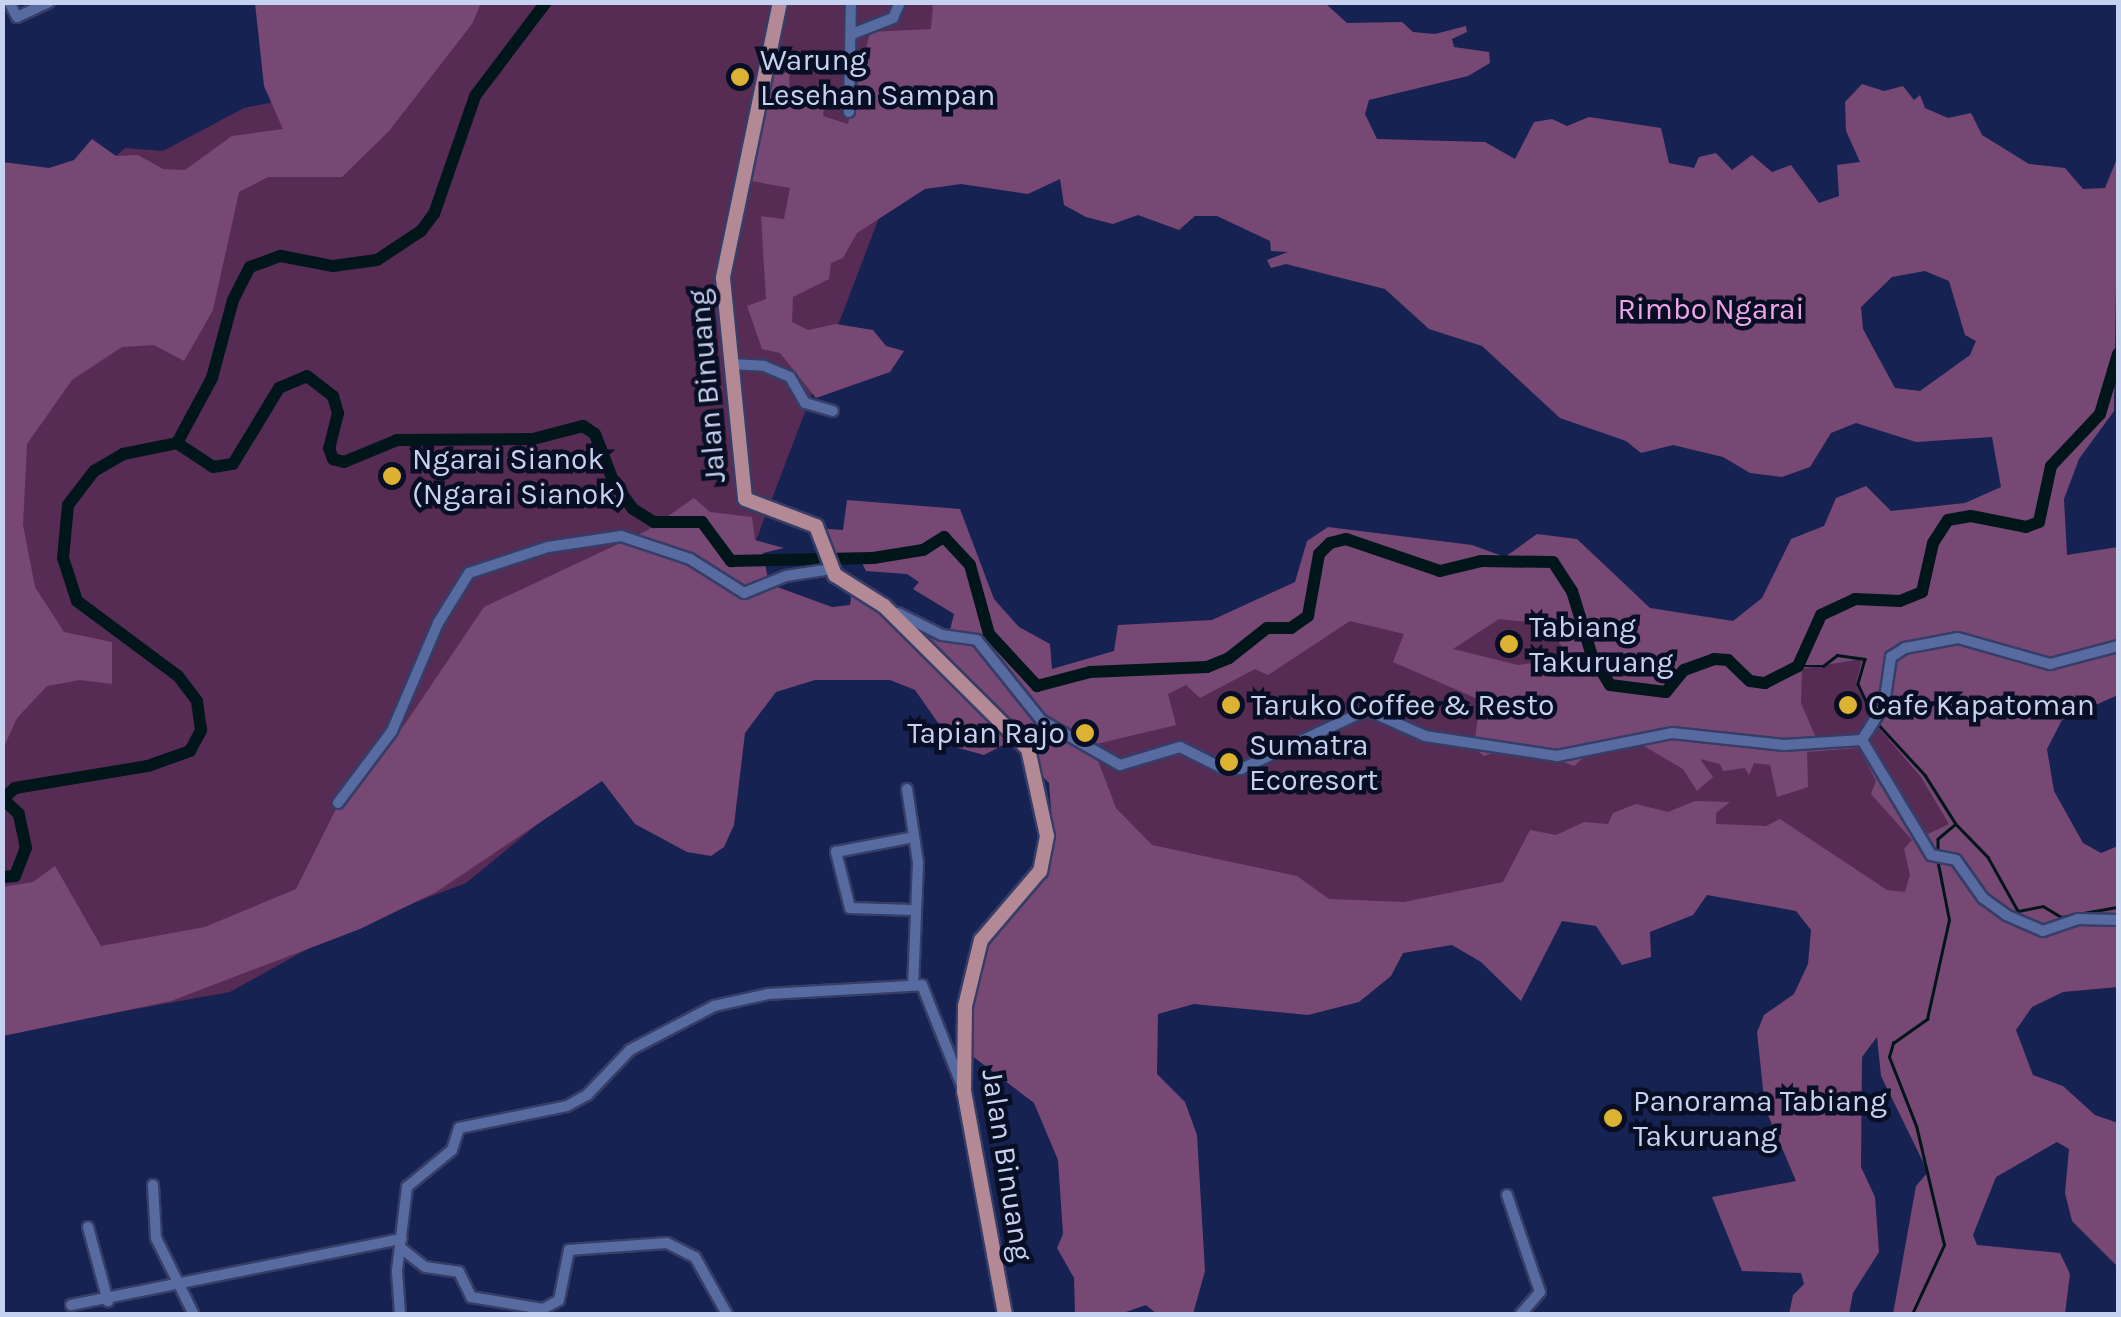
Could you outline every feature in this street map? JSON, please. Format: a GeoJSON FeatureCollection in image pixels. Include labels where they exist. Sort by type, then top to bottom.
{"type":"FeatureCollection","features":[{"type":"Feature","properties":{"kind":"main road","name":"Jalan Binuang"},"geometry":{"type":"LineString","coordinates":[[780,2],[723,278],[746,499],[816,526],[829,566],[884,606],[1028,749],[1047,836],[1040,871],[993,922],[973,958],[964,1006],[964,1091],[1005,1314]]}},
{"type":"Feature","properties":{"kind":"street"},"geometry":{"type":"LineString","coordinates":[[9,2],[16,17],[49,2]]}},
{"type":"Feature","properties":{"kind":"street"},"geometry":{"type":"LineString","coordinates":[[850,112],[851,2]]}},
{"type":"Feature","properties":{"kind":"street"},"geometry":{"type":"LineString","coordinates":[[852,34],[893,18],[900,2]]}},
{"type":"Feature","properties":{"kind":"street"},"geometry":{"type":"LineString","coordinates":[[731,364],[766,366],[790,377],[805,403],[833,411]]}},
{"type":"Feature","properties":{"kind":"street"},"geometry":{"type":"LineString","coordinates":[[338,803],[392,731],[438,623],[469,573],[548,547],[621,536],[690,559],[744,593],[782,577],[829,566]]}},
{"type":"Feature","properties":{"kind":"street"},"geometry":{"type":"LineString","coordinates":[[884,606],[942,635],[976,640],[1041,720],[1120,765],[1180,747],[1222,768],[1256,766],[1367,710],[1424,736],[1557,756],[1672,733],[1784,746],[1862,740]]}},
{"type":"Feature","properties":{"kind":"street"},"geometry":{"type":"LineString","coordinates":[[1862,740],[1876,718],[1888,663],[1905,648],[1958,638],[2050,664],[2118,646]]}},
{"type":"Feature","properties":{"kind":"street"},"geometry":{"type":"LineString","coordinates":[[1862,740],[1930,856],[1956,860],[1984,898],[2043,930],[2078,920],[2118,920]]}},
{"type":"Feature","properties":{"kind":"street"},"geometry":{"type":"LineString","coordinates":[[907,790],[914,836],[913,986]]}},
{"type":"Feature","properties":{"kind":"street"},"geometry":{"type":"LineString","coordinates":[[913,910],[850,908],[836,852],[914,836]]}},
{"type":"Feature","properties":{"kind":"street"},"geometry":{"type":"LineString","coordinates":[[400,1314],[401,1244],[411,1180],[452,1150],[459,1128],[566,1106],[586,1095],[630,1050],[714,1006],[768,994],[913,986],[930,993],[964,1091]]}},
{"type":"Feature","properties":{"kind":"street"},"geometry":{"type":"LineString","coordinates":[[153,1185],[156,1238],[193,1313]]}},
{"type":"Feature","properties":{"kind":"street"},"geometry":{"type":"LineString","coordinates":[[1507,1195],[1540,1292],[1521,1314]]}},
{"type":"Feature","properties":{"kind":"street"},"geometry":{"type":"LineString","coordinates":[[88,1227],[108,1302]]}},
{"type":"Feature","properties":{"kind":"street"},"geometry":{"type":"LineString","coordinates":[[471,1297],[550,1308],[561,1294],[569,1250],[667,1243],[695,1256],[726,1314]]}},
{"type":"Feature","properties":{"kind":"street"},"geometry":{"type":"LineString","coordinates":[[71,1305],[108,1302],[179,1283],[401,1244]]}},
{"type":"Feature","properties":{"kind":"street"},"geometry":{"type":"LineString","coordinates":[[401,1244],[425,1267],[459,1272],[482,1314]]}},
{"type":"Feature","properties":{"kind":"shaded area","name":"Ngarai Sianok (Ngarai Sianok)"},"geometry":{"type":"Polygon","coordinates":[[[382,3],[950,3],[917,118],[720,635],[593,779],[466,883],[340,931],[230,992],[3,1033],[2,318],[102,168],[125,148],[163,151],[244,108],[274,102],[382,3]]]}},
{"type":"Feature","properties":{"kind":"shaded area"},"geometry":{"type":"Polygon","coordinates":[[[1328,559],[1802,669],[1869,658],[1960,822],[1942,916],[1793,847],[1422,927],[1102,846],[1059,694],[1209,677],[1328,559]]]}},
{"type":"Feature","properties":{"kind":"green space"},"geometry":{"type":"Polygon","coordinates":[[[255,3],[481,3],[472,24],[389,131],[342,177],[268,177],[239,192],[213,310],[184,361],[154,345],[122,347],[72,380],[27,444],[23,525],[35,587],[64,632],[112,642],[112,684],[80,680],[47,686],[17,718],[3,749],[3,162],[49,168],[74,160],[92,139],[116,156],[138,155],[163,169],[185,170],[232,136],[283,129],[264,86],[255,3]]]}},
{"type":"Feature","properties":{"kind":"green space","name":"Rimbo Ngarai"},"geometry":{"type":"Polygon","coordinates":[[[933,3],[1325,3],[1347,23],[1402,22],[1413,32],[1435,34],[1466,26],[1467,32],[1452,39],[1454,47],[1489,52],[1490,63],[1468,76],[1369,100],[1365,114],[1377,139],[1485,142],[1515,159],[1534,122],[1552,119],[1567,126],[1589,117],[1661,128],[1669,163],[1694,168],[1699,157],[1716,153],[1732,170],[1752,155],[1772,172],[1791,165],[1819,203],[1839,196],[1837,165],[1860,162],[1846,131],[1845,102],[1862,84],[1884,91],[1903,86],[1914,100],[1920,95],[1925,108],[1948,118],[1971,113],[1982,135],[2029,164],[2065,168],[2083,189],[2105,188],[2118,156],[2114,411],[2079,459],[2064,499],[2067,555],[2118,547],[2118,695],[2062,720],[2047,749],[2054,791],[2083,843],[2101,853],[2118,846],[2118,987],[2063,992],[2032,1007],[2016,1030],[2033,1075],[2063,1086],[2095,1115],[2118,1123],[2118,1267],[2072,1221],[2065,1193],[2069,1149],[2057,1142],[1996,1177],[1973,1235],[1977,1245],[2060,1253],[2070,1274],[2065,1314],[1893,1314],[1916,1186],[1928,1172],[1881,1076],[1877,1037],[1862,1057],[1861,1167],[1875,1197],[1879,1252],[1853,1293],[1849,1314],[1789,1314],[1793,1295],[1804,1284],[1801,1273],[1742,1271],[1712,1197],[1796,1181],[1765,1108],[1757,1032],[1764,1015],[1794,994],[1808,964],[1811,930],[1796,911],[1707,895],[1693,915],[1650,932],[1651,957],[1622,965],[1596,926],[1562,921],[1521,1001],[1481,962],[1452,945],[1403,953],[1391,976],[1359,1002],[1308,1015],[1194,1004],[1158,1014],[1157,1074],[1185,1102],[1197,1135],[1205,1271],[1193,1314],[1157,1314],[1146,1305],[1120,1314],[1075,1314],[1074,1278],[1057,1248],[1063,1234],[1058,1160],[1034,1103],[967,1052],[982,957],[1040,867],[1053,834],[1049,783],[1009,742],[984,755],[955,747],[915,690],[890,680],[815,680],[776,692],[745,733],[734,825],[724,847],[711,856],[687,852],[635,824],[602,781],[436,892],[360,929],[171,1001],[3,1036],[2,887],[33,882],[55,866],[101,946],[205,927],[296,889],[341,799],[405,724],[484,607],[648,530],[694,498],[710,512],[752,517],[755,540],[784,548],[763,553],[769,584],[832,607],[850,605],[853,582],[932,627],[950,630],[954,614],[913,589],[919,582],[907,574],[866,571],[860,559],[826,554],[817,528],[843,530],[847,500],[960,509],[994,599],[1019,627],[1050,644],[1052,669],[1114,651],[1118,625],[1212,620],[1295,582],[1307,541],[1328,527],[1472,545],[1505,557],[1537,534],[1577,539],[1650,608],[1733,621],[1762,598],[1791,539],[1824,526],[1836,498],[1866,486],[1891,511],[1965,503],[2001,487],[1992,437],[1916,442],[1856,423],[1831,433],[1810,467],[1782,477],[1750,473],[1723,457],[1673,445],[1641,453],[1626,441],[1560,418],[1482,346],[1429,329],[1385,289],[1286,264],[1271,268],[1267,260],[1288,252],[1271,251],[1270,241],[1217,216],[1195,216],[1179,230],[1138,215],[1113,224],[1086,217],[1064,205],[1060,179],[1028,194],[961,184],[925,189],[857,233],[843,258],[831,263],[829,279],[793,297],[792,322],[808,330],[836,324],[873,330],[886,346],[904,351],[890,372],[816,398],[780,353],[762,349],[747,306],[766,299],[761,216],[784,219],[790,188],[746,180],[776,53],[790,51],[789,97],[825,101],[823,116],[848,124],[870,32],[931,29],[933,3]],[[1925,271],[1892,277],[1861,307],[1863,329],[1895,388],[1920,391],[1970,355],[1976,341],[1965,335],[1949,281],[1925,271]],[[1499,619],[1453,649],[1518,665],[1570,658],[1546,624],[1499,619]],[[1350,621],[1268,675],[1255,669],[1200,698],[1186,685],[1168,694],[1176,725],[1092,745],[1116,808],[1152,845],[1297,876],[1329,899],[1404,902],[1503,882],[1530,830],[1556,835],[1584,822],[1608,824],[1613,813],[1636,804],[1668,812],[1695,801],[1730,802],[1716,813],[1716,824],[1766,826],[1780,819],[1887,890],[1905,892],[1910,875],[1904,849],[1912,840],[1871,794],[1876,781],[1859,748],[1807,752],[1808,787],[1777,797],[1770,765],[1754,763],[1749,775],[1745,768],[1723,771],[1720,764],[1700,759],[1713,777],[1697,791],[1683,769],[1632,739],[1594,748],[1574,766],[1515,744],[1484,756],[1474,748],[1480,700],[1393,662],[1404,634],[1350,621]],[[1862,659],[1802,669],[1801,703],[1816,738],[1856,735],[1872,717],[1856,684],[1862,659]],[[1877,726],[1868,744],[1899,807],[1928,834],[1949,824],[1921,777],[1877,726]]]}},
{"type":"Feature","properties":{"kind":"waterway"},"geometry":{"type":"LineString","coordinates":[[2,877],[15,876],[26,848],[19,814],[3,799],[15,788],[148,766],[190,751],[201,730],[197,701],[178,676],[77,601],[63,558],[68,505],[94,471],[123,454],[177,443],[212,378],[233,300],[250,267],[281,256],[333,266],[377,260],[421,231],[434,214],[475,96],[546,2]]}},
{"type":"Feature","properties":{"kind":"waterway"},"geometry":{"type":"LineString","coordinates":[[177,443],[213,467],[233,464],[279,388],[307,376],[333,396],[338,413],[329,448],[333,459],[344,462],[397,440],[533,439],[583,426],[595,434],[614,483],[633,509],[654,522],[702,522],[731,561],[873,558],[923,550],[944,537],[970,565],[989,634],[1037,686],[1090,672],[1207,667],[1229,658],[1267,628],[1291,628],[1308,616],[1319,554],[1330,543],[1346,539],[1440,571],[1481,561],[1553,562],[1572,591],[1592,656],[1610,685],[1666,692],[1684,670],[1714,659],[1728,660],[1750,681],[1765,683],[1798,666],[1821,615],[1855,599],[1900,601],[1922,592],[1933,543],[1948,520],[1971,516],[2026,527],[2039,522],[2051,466],[2100,414],[2118,354]]}},
{"type":"Feature","properties":{"kind":"waterway"},"geometry":{"type":"LineString","coordinates":[[1798,666],[1823,666],[1837,655],[1865,659],[1858,684],[1872,714]]}},
{"type":"Feature","properties":{"kind":"waterway"},"geometry":{"type":"LineString","coordinates":[[1879,725],[1925,775],[1956,824],[1938,839],[1938,851]]}},
{"type":"Feature","properties":{"kind":"waterway"},"geometry":{"type":"LineString","coordinates":[[1957,825],[1988,857],[2018,911],[2043,906],[2061,917],[2118,907]]}},
{"type":"Feature","properties":{"kind":"waterway"},"geometry":{"type":"LineString","coordinates":[[1912,1314],[1944,1245],[1916,1126],[1889,1057],[1893,1043],[1927,1019],[1949,920],[1937,859]]}},
{"type":"Feature","properties":{"kind":"place","name":"Warung Lesehan Sampan"},"geometry":{"type":"Point","coordinates":[740,77]}},
{"type":"Feature","properties":{"kind":"place","name":"Ngarai Sianok (Ngarai Sianok)"},"geometry":{"type":"Point","coordinates":[392,476]}},
{"type":"Feature","properties":{"kind":"place","name":"Tabiang Takuruang"},"geometry":{"type":"Point","coordinates":[1509,644]}},
{"type":"Feature","properties":{"kind":"place","name":"Taruko Coffee & Resto"},"geometry":{"type":"Point","coordinates":[1231,705]}},
{"type":"Feature","properties":{"kind":"place","name":"Cafe Kapatoman"},"geometry":{"type":"Point","coordinates":[1848,705]}},
{"type":"Feature","properties":{"kind":"place","name":"Tapian Rajo"},"geometry":{"type":"Point","coordinates":[1085,733]}},
{"type":"Feature","properties":{"kind":"place","name":"Sumatra Ecoresort"},"geometry":{"type":"Point","coordinates":[1229,762]}},
{"type":"Feature","properties":{"kind":"place","name":"Panorama Tabiang Takuruang"},"geometry":{"type":"Point","coordinates":[1613,1118]}}]}
